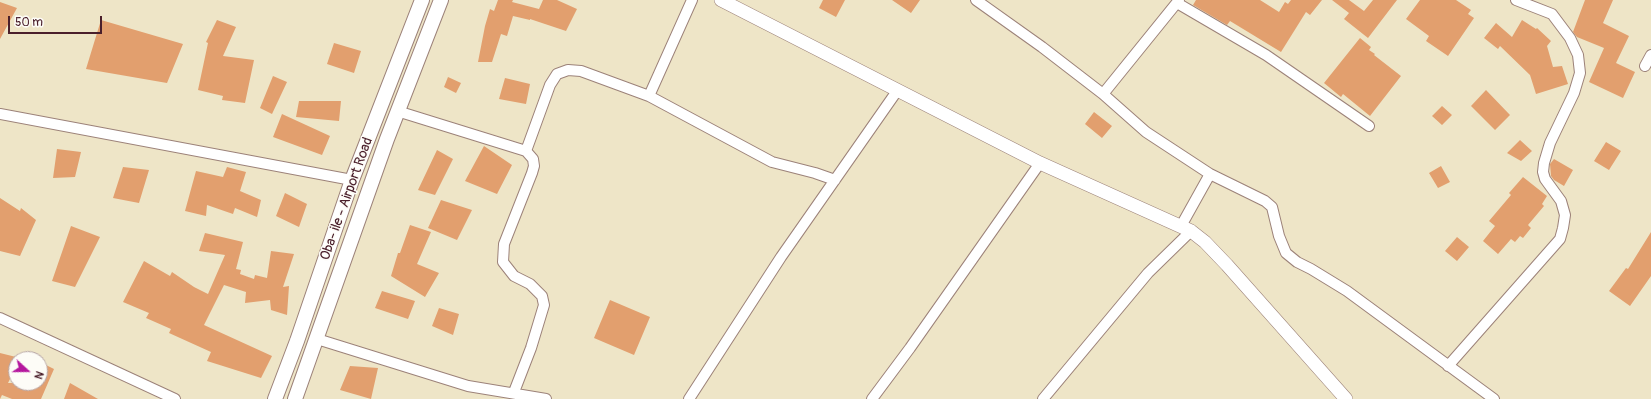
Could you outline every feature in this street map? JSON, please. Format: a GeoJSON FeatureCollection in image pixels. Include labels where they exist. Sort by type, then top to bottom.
{"type":"FeatureCollection","features":[{"type":"Feature","properties":{"kind":"main road","name":"Oba- ile - Airport Road"},"geometry":{"type":"LineString","coordinates":[[275,399],[352,180],[422,0]]}},
{"type":"Feature","properties":{"kind":"main road","name":"Oba- ile - Airport Road"},"geometry":{"type":"LineString","coordinates":[[295,399],[397,111],[441,0]]}},
{"type":"Feature","properties":{"kind":"street"},"geometry":{"type":"LineString","coordinates":[[648,96],[692,0]]}},
{"type":"Feature","properties":{"kind":"street"},"geometry":{"type":"LineString","coordinates":[[721,0],[1040,163],[1186,228],[1205,242],[1227,265],[1346,399]]}},
{"type":"Feature","properties":{"kind":"street"},"geometry":{"type":"LineString","coordinates":[[976,0],[1104,94],[1146,132],[1210,174],[1265,201],[1272,207],[1279,236],[1286,253],[1297,262],[1347,291],[1494,399]]}},
{"type":"Feature","properties":{"kind":"street"},"geometry":{"type":"LineString","coordinates":[[1448,366],[1560,239],[1563,228],[1565,215],[1561,201],[1546,179],[1544,163],[1550,143],[1574,93],[1580,73],[1578,55],[1570,38],[1552,14],[1529,2],[1516,0]]}},
{"type":"Feature","properties":{"kind":"street"},"geometry":{"type":"LineString","coordinates":[[1104,94],[1178,2],[1266,55],[1369,126]]}},
{"type":"Feature","properties":{"kind":"street"},"geometry":{"type":"LineString","coordinates":[[1645,66],[1651,55]]}},
{"type":"Feature","properties":{"kind":"street"},"geometry":{"type":"LineString","coordinates":[[526,151],[550,85],[557,74],[568,70],[581,71],[648,96],[772,162],[815,173],[835,180]]}},
{"type":"Feature","properties":{"kind":"street"},"geometry":{"type":"LineString","coordinates":[[689,399],[781,257],[898,91]]}},
{"type":"Feature","properties":{"kind":"street"},"geometry":{"type":"LineString","coordinates":[[397,111],[526,151],[533,159],[534,166],[504,244],[503,262],[514,276],[530,284],[542,296],[544,305],[531,348],[514,392]]}},
{"type":"Feature","properties":{"kind":"street"},"geometry":{"type":"LineString","coordinates":[[0,114],[352,180]]}},
{"type":"Feature","properties":{"kind":"street"},"geometry":{"type":"LineString","coordinates":[[872,399],[910,348],[1040,163]]}},
{"type":"Feature","properties":{"kind":"street"},"geometry":{"type":"LineString","coordinates":[[1043,399],[1186,228],[1210,174]]}},
{"type":"Feature","properties":{"kind":"street"},"geometry":{"type":"LineString","coordinates":[[0,318],[175,399]]}},
{"type":"Feature","properties":{"kind":"street"},"geometry":{"type":"LineString","coordinates":[[317,339],[468,386],[514,392],[546,399]]}},
{"type":"Feature","properties":{"kind":"building"},"geometry":{"type":"Polygon","coordinates":[[[498,0],[513,0],[512,2],[539,9],[543,0],[557,0],[577,9],[566,31],[530,19],[513,16],[507,36],[501,34],[492,62],[478,62],[490,9],[494,11],[498,0]]]}},
{"type":"Feature","properties":{"kind":"building"},"geometry":{"type":"Polygon","coordinates":[[[823,0],[845,0],[836,17],[819,8],[823,0]]]}},
{"type":"Feature","properties":{"kind":"building"},"geometry":{"type":"Polygon","coordinates":[[[892,0],[920,0],[911,13],[892,0]]]}},
{"type":"Feature","properties":{"kind":"building"},"geometry":{"type":"Polygon","coordinates":[[[1196,0],[1260,0],[1279,12],[1285,2],[1288,4],[1291,0],[1322,0],[1310,15],[1306,12],[1281,52],[1230,21],[1227,25],[1193,5],[1196,0]]]}},
{"type":"Feature","properties":{"kind":"building"},"geometry":{"type":"Polygon","coordinates":[[[1332,0],[1349,0],[1364,11],[1373,0],[1397,0],[1368,38],[1344,19],[1349,13],[1332,0]]]}},
{"type":"Feature","properties":{"kind":"building"},"geometry":{"type":"Polygon","coordinates":[[[1420,0],[1456,0],[1471,10],[1468,14],[1474,18],[1448,56],[1426,41],[1429,36],[1406,19],[1420,0]]]}},
{"type":"Feature","properties":{"kind":"building"},"geometry":{"type":"Polygon","coordinates":[[[1585,0],[1613,0],[1603,23],[1629,36],[1616,63],[1635,72],[1623,98],[1589,82],[1604,48],[1577,37],[1573,32],[1585,0]]]}},
{"type":"Feature","properties":{"kind":"building"},"geometry":{"type":"Polygon","coordinates":[[[0,2],[17,8],[0,39],[0,2]]]}},
{"type":"Feature","properties":{"kind":"building"},"geometry":{"type":"Polygon","coordinates":[[[101,20],[183,44],[167,83],[86,69],[101,20]]]}},
{"type":"Feature","properties":{"kind":"building"},"geometry":{"type":"Polygon","coordinates":[[[217,20],[236,27],[223,56],[254,60],[245,103],[222,100],[223,96],[198,90],[208,43],[206,42],[217,20]]]}},
{"type":"Feature","properties":{"kind":"building"},"geometry":{"type":"Polygon","coordinates":[[[1522,20],[1536,29],[1537,28],[1551,41],[1547,46],[1553,67],[1562,66],[1568,84],[1536,94],[1530,75],[1500,46],[1498,49],[1484,38],[1496,23],[1512,37],[1522,20]]]}},
{"type":"Feature","properties":{"kind":"building"},"geometry":{"type":"Polygon","coordinates":[[[1360,38],[1371,47],[1369,50],[1375,54],[1374,55],[1401,76],[1370,116],[1343,94],[1341,97],[1324,83],[1360,38]]]}},
{"type":"Feature","properties":{"kind":"building"},"geometry":{"type":"Polygon","coordinates":[[[334,43],[361,51],[354,73],[327,64],[334,43]]]}},
{"type":"Feature","properties":{"kind":"building"},"geometry":{"type":"Polygon","coordinates":[[[273,76],[287,82],[272,114],[260,108],[273,76]]]}},
{"type":"Feature","properties":{"kind":"building"},"geometry":{"type":"Polygon","coordinates":[[[448,77],[461,83],[456,93],[444,87],[448,77]]]}},
{"type":"Feature","properties":{"kind":"building"},"geometry":{"type":"Polygon","coordinates":[[[505,78],[530,84],[526,104],[499,99],[505,78]]]}},
{"type":"Feature","properties":{"kind":"building"},"geometry":{"type":"Polygon","coordinates":[[[1486,90],[1510,115],[1495,130],[1471,106],[1486,90]]]}},
{"type":"Feature","properties":{"kind":"building"},"geometry":{"type":"Polygon","coordinates":[[[299,101],[341,101],[339,121],[296,117],[299,101]]]}},
{"type":"Feature","properties":{"kind":"building"},"geometry":{"type":"Polygon","coordinates":[[[1442,106],[1452,115],[1442,125],[1432,116],[1442,106]]]}},
{"type":"Feature","properties":{"kind":"building"},"geometry":{"type":"Polygon","coordinates":[[[1094,112],[1112,126],[1102,138],[1085,124],[1094,112]]]}},
{"type":"Feature","properties":{"kind":"building"},"geometry":{"type":"Polygon","coordinates":[[[282,114],[330,136],[322,155],[273,137],[282,114]]]}},
{"type":"Feature","properties":{"kind":"building"},"geometry":{"type":"Polygon","coordinates":[[[1520,140],[1532,151],[1521,161],[1507,153],[1520,140]]]}},
{"type":"Feature","properties":{"kind":"building"},"geometry":{"type":"Polygon","coordinates":[[[1606,142],[1621,151],[1609,170],[1594,161],[1606,142]]]}},
{"type":"Feature","properties":{"kind":"building"},"geometry":{"type":"Polygon","coordinates":[[[484,146],[512,165],[497,194],[465,181],[484,146]]]}},
{"type":"Feature","properties":{"kind":"building"},"geometry":{"type":"Polygon","coordinates":[[[57,149],[81,152],[75,177],[53,178],[57,149]]]}},
{"type":"Feature","properties":{"kind":"building"},"geometry":{"type":"Polygon","coordinates":[[[437,150],[453,159],[435,195],[418,190],[437,150]]]}},
{"type":"Feature","properties":{"kind":"building"},"geometry":{"type":"Polygon","coordinates":[[[1554,159],[1573,170],[1564,186],[1554,180],[1551,176],[1550,164],[1554,159]]]}},
{"type":"Feature","properties":{"kind":"building"},"geometry":{"type":"Polygon","coordinates":[[[1441,166],[1450,182],[1438,188],[1429,173],[1441,166]]]}},
{"type":"Feature","properties":{"kind":"building"},"geometry":{"type":"Polygon","coordinates":[[[123,167],[149,170],[139,203],[113,198],[123,167]]]}},
{"type":"Feature","properties":{"kind":"building"},"geometry":{"type":"Polygon","coordinates":[[[227,167],[246,172],[240,191],[261,200],[257,217],[235,208],[233,214],[207,205],[206,216],[185,211],[196,171],[223,177],[227,167]]]}},
{"type":"Feature","properties":{"kind":"building"},"geometry":{"type":"Polygon","coordinates":[[[1523,177],[1547,196],[1542,204],[1544,206],[1528,225],[1531,228],[1523,238],[1520,236],[1515,242],[1511,239],[1498,254],[1483,241],[1495,226],[1489,221],[1511,195],[1509,193],[1523,177]]]}},
{"type":"Feature","properties":{"kind":"building"},"geometry":{"type":"Polygon","coordinates":[[[285,193],[307,204],[299,227],[276,216],[285,193]]]}},
{"type":"Feature","properties":{"kind":"building"},"geometry":{"type":"Polygon","coordinates":[[[0,198],[20,211],[21,208],[36,220],[20,256],[0,251],[0,198]]]}},
{"type":"Feature","properties":{"kind":"building"},"geometry":{"type":"Polygon","coordinates":[[[441,200],[472,210],[457,240],[428,228],[441,200]]]}},
{"type":"Feature","properties":{"kind":"building"},"geometry":{"type":"Polygon","coordinates":[[[410,225],[431,232],[417,264],[439,273],[425,297],[391,276],[398,253],[400,253],[410,225]]]}},
{"type":"Feature","properties":{"kind":"building"},"geometry":{"type":"Polygon","coordinates":[[[71,226],[100,237],[75,287],[52,281],[71,226]]]}},
{"type":"Feature","properties":{"kind":"building"},"geometry":{"type":"Polygon","coordinates":[[[1651,232],[1651,276],[1630,306],[1609,291],[1626,268],[1628,269],[1651,232]]]}},
{"type":"Feature","properties":{"kind":"building"},"geometry":{"type":"Polygon","coordinates":[[[205,233],[243,242],[236,269],[241,270],[240,274],[254,279],[255,275],[267,278],[271,251],[294,254],[283,287],[289,286],[287,315],[271,310],[270,300],[245,303],[246,292],[224,285],[204,325],[272,356],[261,378],[207,361],[211,352],[169,333],[171,329],[146,318],[149,313],[123,302],[144,261],[170,276],[172,272],[194,287],[208,294],[225,255],[199,251],[205,233]]]}},
{"type":"Feature","properties":{"kind":"building"},"geometry":{"type":"Polygon","coordinates":[[[1457,237],[1469,247],[1457,261],[1445,251],[1457,237]]]}},
{"type":"Feature","properties":{"kind":"building"},"geometry":{"type":"Polygon","coordinates":[[[382,291],[415,301],[408,319],[375,308],[382,291]]]}},
{"type":"Feature","properties":{"kind":"building"},"geometry":{"type":"Polygon","coordinates":[[[610,300],[650,317],[634,355],[594,338],[610,300]]]}},
{"type":"Feature","properties":{"kind":"building"},"geometry":{"type":"Polygon","coordinates":[[[439,308],[459,314],[453,335],[432,326],[439,308]]]}},
{"type":"Feature","properties":{"kind":"building"},"geometry":{"type":"Polygon","coordinates":[[[0,353],[8,355],[8,391],[44,391],[41,399],[12,399],[2,395],[0,399],[0,353]]]}},
{"type":"Feature","properties":{"kind":"building"},"geometry":{"type":"Polygon","coordinates":[[[48,366],[54,369],[48,383],[48,366]]]}},
{"type":"Feature","properties":{"kind":"building"},"geometry":{"type":"Polygon","coordinates":[[[350,366],[378,368],[371,399],[340,390],[350,366]]]}},
{"type":"Feature","properties":{"kind":"building"},"geometry":{"type":"Polygon","coordinates":[[[70,383],[98,399],[64,399],[70,383]]]}}]}
